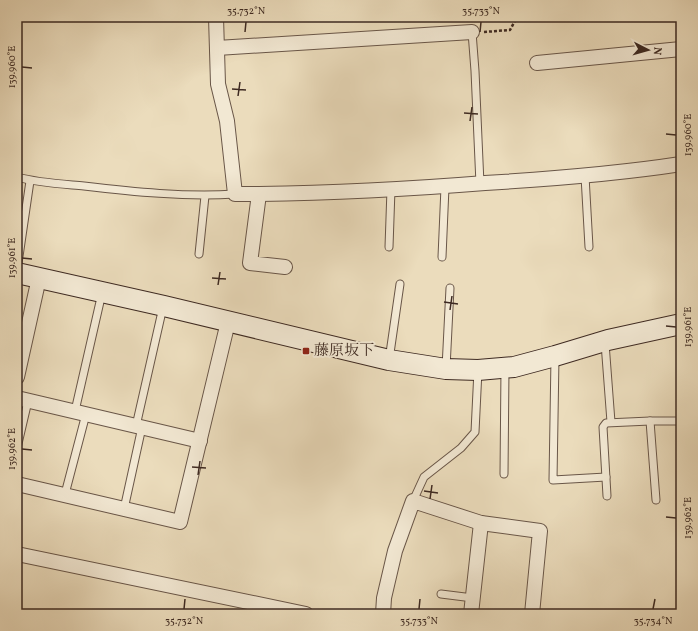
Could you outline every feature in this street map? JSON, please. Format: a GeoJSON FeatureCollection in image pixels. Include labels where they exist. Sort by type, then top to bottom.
{"type":"FeatureCollection","features":[{"type":"Feature","properties":{"kind":"street"},"geometry":{"type":"LineString","coordinates":[[216,17],[218,84],[227,121],[235,194],[329,193],[445,187],[585,176],[681,164]]}},
{"type":"Feature","properties":{"kind":"street"},"geometry":{"type":"LineString","coordinates":[[217,48],[472,32]]}},
{"type":"Feature","properties":{"kind":"street"},"geometry":{"type":"LineString","coordinates":[[537,63],[681,49]]}},
{"type":"Feature","properties":{"kind":"street"},"geometry":{"type":"LineString","coordinates":[[259,194],[250,263],[285,267]]}},
{"type":"Feature","properties":{"kind":"street"},"geometry":{"type":"LineString","coordinates":[[17,273],[164,306],[389,360],[446,369],[478,370],[514,367],[605,341],[681,324]]}},
{"type":"Feature","properties":{"kind":"street"},"geometry":{"type":"LineString","coordinates":[[17,377],[39,278]]}},
{"type":"Feature","properties":{"kind":"street"},"geometry":{"type":"LineString","coordinates":[[17,484],[180,522],[228,322]]}},
{"type":"Feature","properties":{"kind":"street"},"geometry":{"type":"LineString","coordinates":[[23,399],[200,441]]}},
{"type":"Feature","properties":{"kind":"street"},"geometry":{"type":"LineString","coordinates":[[383,614],[384,598],[395,551],[413,501],[481,523],[540,531],[532,614]]}},
{"type":"Feature","properties":{"kind":"street"},"geometry":{"type":"LineString","coordinates":[[471,614],[481,523]]}},
{"type":"Feature","properties":{"kind":"street"},"geometry":{"type":"LineString","coordinates":[[17,554],[306,614]]}},
{"type":"Feature","properties":{"kind":"lane"},"geometry":{"type":"LineString","coordinates":[[472,32],[480,184]]}},
{"type":"Feature","properties":{"kind":"lane"},"geometry":{"type":"LineString","coordinates":[[585,176],[589,247]]}},
{"type":"Feature","properties":{"kind":"lane"},"geometry":{"type":"LineString","coordinates":[[17,177],[30,181],[105,189],[205,196],[235,194]]}},
{"type":"Feature","properties":{"kind":"lane"},"geometry":{"type":"LineString","coordinates":[[17,270],[30,181]]}},
{"type":"Feature","properties":{"kind":"lane"},"geometry":{"type":"LineString","coordinates":[[442,257],[445,187]]}},
{"type":"Feature","properties":{"kind":"lane"},"geometry":{"type":"LineString","coordinates":[[389,247],[391,189]]}},
{"type":"Feature","properties":{"kind":"lane"},"geometry":{"type":"LineString","coordinates":[[200,254],[205,196]]}},
{"type":"Feature","properties":{"kind":"lane"},"geometry":{"type":"LineString","coordinates":[[389,360],[400,284]]}},
{"type":"Feature","properties":{"kind":"lane"},"geometry":{"type":"LineString","coordinates":[[446,369],[450,288]]}},
{"type":"Feature","properties":{"kind":"lane"},"geometry":{"type":"LineString","coordinates":[[65,494],[102,293]]}},
{"type":"Feature","properties":{"kind":"lane"},"geometry":{"type":"LineString","coordinates":[[124,509],[164,306]]}},
{"type":"Feature","properties":{"kind":"lane"},"geometry":{"type":"LineString","coordinates":[[605,341],[611,422]]}},
{"type":"Feature","properties":{"kind":"lane"},"geometry":{"type":"LineString","coordinates":[[555,356],[554,480],[606,477]]}},
{"type":"Feature","properties":{"kind":"lane"},"geometry":{"type":"LineString","coordinates":[[504,474],[505,368]]}},
{"type":"Feature","properties":{"kind":"lane"},"geometry":{"type":"LineString","coordinates":[[413,501],[424,477],[461,448],[474,432],[478,370]]}},
{"type":"Feature","properties":{"kind":"lane"},"geometry":{"type":"LineString","coordinates":[[17,448],[23,399]]}},
{"type":"Feature","properties":{"kind":"lane"},"geometry":{"type":"LineString","coordinates":[[650,421],[656,500]]}},
{"type":"Feature","properties":{"kind":"lane"},"geometry":{"type":"LineString","coordinates":[[607,496],[603,427],[606,423],[681,421]]}},
{"type":"Feature","properties":{"kind":"lane"},"geometry":{"type":"LineString","coordinates":[[441,594],[473,598]]}},
{"type":"Feature","properties":{"kind":"path"},"geometry":{"type":"LineString","coordinates":[[472,32],[510,30],[517,17]]}},
{"type":"Feature","properties":{"kind":"place","name":"藤原坂下"},"geometry":{"type":"Point","coordinates":[306,351]}}]}
